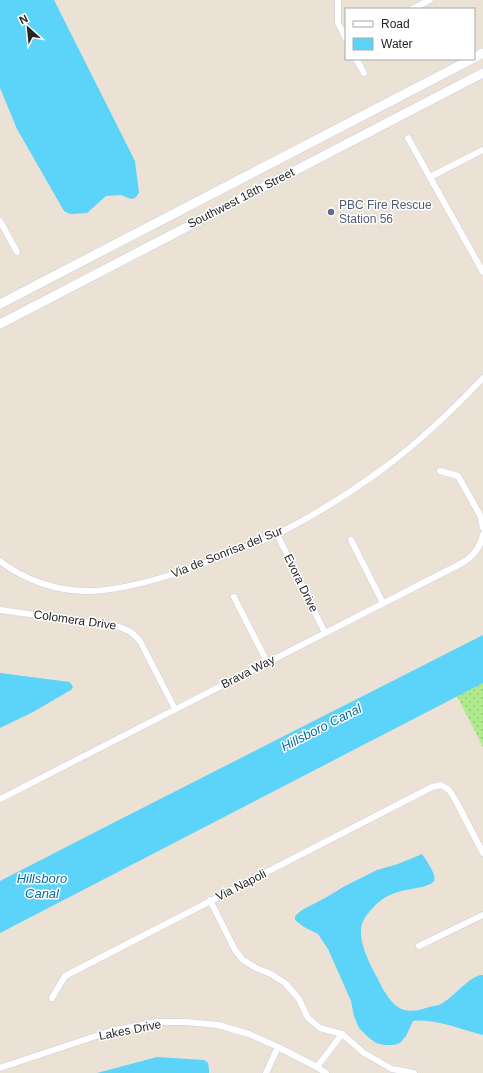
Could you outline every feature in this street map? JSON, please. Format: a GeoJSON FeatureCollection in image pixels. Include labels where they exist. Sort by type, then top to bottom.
{"type":"FeatureCollection","features":[{"type":"Feature","properties":{"kind":"main road","name":"Southwest 18th Street"},"geometry":{"type":"LineString","coordinates":[[0,304],[469,60]]}},
{"type":"Feature","properties":{"kind":"main road","name":"Southwest 18th Street"},"geometry":{"type":"LineString","coordinates":[[0,324],[483,73]]}},
{"type":"Feature","properties":{"kind":"street"},"geometry":{"type":"LineString","coordinates":[[338,0],[338,23],[345,37]]}},
{"type":"Feature","properties":{"kind":"street"},"geometry":{"type":"LineString","coordinates":[[414,8],[430,0]]}},
{"type":"Feature","properties":{"kind":"street"},"geometry":{"type":"LineString","coordinates":[[357,60],[364,73]]}},
{"type":"Feature","properties":{"kind":"street"},"geometry":{"type":"LineString","coordinates":[[408,138],[483,272]]}},
{"type":"Feature","properties":{"kind":"street"},"geometry":{"type":"LineString","coordinates":[[430,177],[483,150]]}},
{"type":"Feature","properties":{"kind":"street"},"geometry":{"type":"LineString","coordinates":[[0,221],[17,252]]}},
{"type":"Feature","properties":{"kind":"street","name":"Via de Sonrisa del Sur"},"geometry":{"type":"LineString","coordinates":[[0,561],[37,581],[55,587],[76,591],[117,589],[189,569],[277,534],[339,498],[409,448],[443,419],[483,378]]}},
{"type":"Feature","properties":{"kind":"street"},"geometry":{"type":"LineString","coordinates":[[440,470],[458,476],[480,515],[483,528]]}},
{"type":"Feature","properties":{"kind":"street","name":"Evora Drive"},"geometry":{"type":"LineString","coordinates":[[277,534],[325,633]]}},
{"type":"Feature","properties":{"kind":"street","name":"Brava Way"},"geometry":{"type":"LineString","coordinates":[[0,799],[469,558],[478,549],[483,534]]}},
{"type":"Feature","properties":{"kind":"street"},"geometry":{"type":"LineString","coordinates":[[351,540],[383,603]]}},
{"type":"Feature","properties":{"kind":"street"},"geometry":{"type":"LineString","coordinates":[[234,597],[267,662]]}},
{"type":"Feature","properties":{"kind":"street","name":"Colomera Drive"},"geometry":{"type":"LineString","coordinates":[[0,610],[116,626],[127,629],[140,641],[175,709]]}},
{"type":"Feature","properties":{"kind":"street","name":"Via Napoli"},"geometry":{"type":"LineString","coordinates":[[52,998],[65,976],[432,787],[442,785],[449,790],[483,853]]}},
{"type":"Feature","properties":{"kind":"street"},"geometry":{"type":"LineString","coordinates":[[210,900],[235,950],[243,960],[285,983],[299,999],[308,1018],[320,1028],[342,1034],[364,1053],[392,1069],[414,1073]]}},
{"type":"Feature","properties":{"kind":"street"},"geometry":{"type":"LineString","coordinates":[[419,946],[483,915]]}},
{"type":"Feature","properties":{"kind":"street","name":"Lakes Drive"},"geometry":{"type":"LineString","coordinates":[[0,1068],[111,1031],[157,1022],[186,1022],[218,1025],[249,1034],[278,1047],[326,1073]]}},
{"type":"Feature","properties":{"kind":"street"},"geometry":{"type":"LineString","coordinates":[[317,1067],[342,1034]]}},
{"type":"Feature","properties":{"kind":"street"},"geometry":{"type":"LineString","coordinates":[[266,1073],[278,1047]]}},
{"type":"Feature","properties":{"kind":"green space"},"geometry":{"type":"Polygon","coordinates":[[[483,683],[483,747],[457,696],[483,683]]]}},
{"type":"Feature","properties":{"kind":"water"},"geometry":{"type":"Polygon","coordinates":[[[0,0],[54,0],[135,161],[139,193],[135,198],[131,199],[121,195],[106,196],[87,213],[70,214],[64,211],[17,129],[0,88],[0,0]]]}},
{"type":"Feature","properties":{"kind":"water","name":"Hillsboro Canal"},"geometry":{"type":"Polygon","coordinates":[[[483,635],[483,683],[0,933],[0,881],[483,635]]]}},
{"type":"Feature","properties":{"kind":"water"},"geometry":{"type":"Polygon","coordinates":[[[0,673],[70,682],[73,687],[71,690],[33,712],[0,728],[0,673]]]}},
{"type":"Feature","properties":{"kind":"water"},"geometry":{"type":"Polygon","coordinates":[[[422,854],[433,871],[435,878],[434,881],[429,885],[402,891],[385,897],[375,905],[366,916],[362,925],[361,937],[366,956],[386,993],[396,1006],[410,1011],[441,1004],[473,978],[483,975],[483,1035],[431,1021],[413,1021],[406,1036],[400,1043],[394,1045],[384,1045],[376,1043],[359,1028],[354,1016],[351,1001],[328,949],[318,934],[304,927],[295,920],[295,916],[302,910],[377,870],[398,864],[422,854]]]}},
{"type":"Feature","properties":{"kind":"water"},"geometry":{"type":"Polygon","coordinates":[[[157,1057],[204,1060],[208,1063],[209,1073],[97,1073],[157,1057]]]}},
{"type":"Feature","properties":{"kind":"place","name":"PBC Fire Rescue Station 56"},"geometry":{"type":"Point","coordinates":[331,212]}}]}
